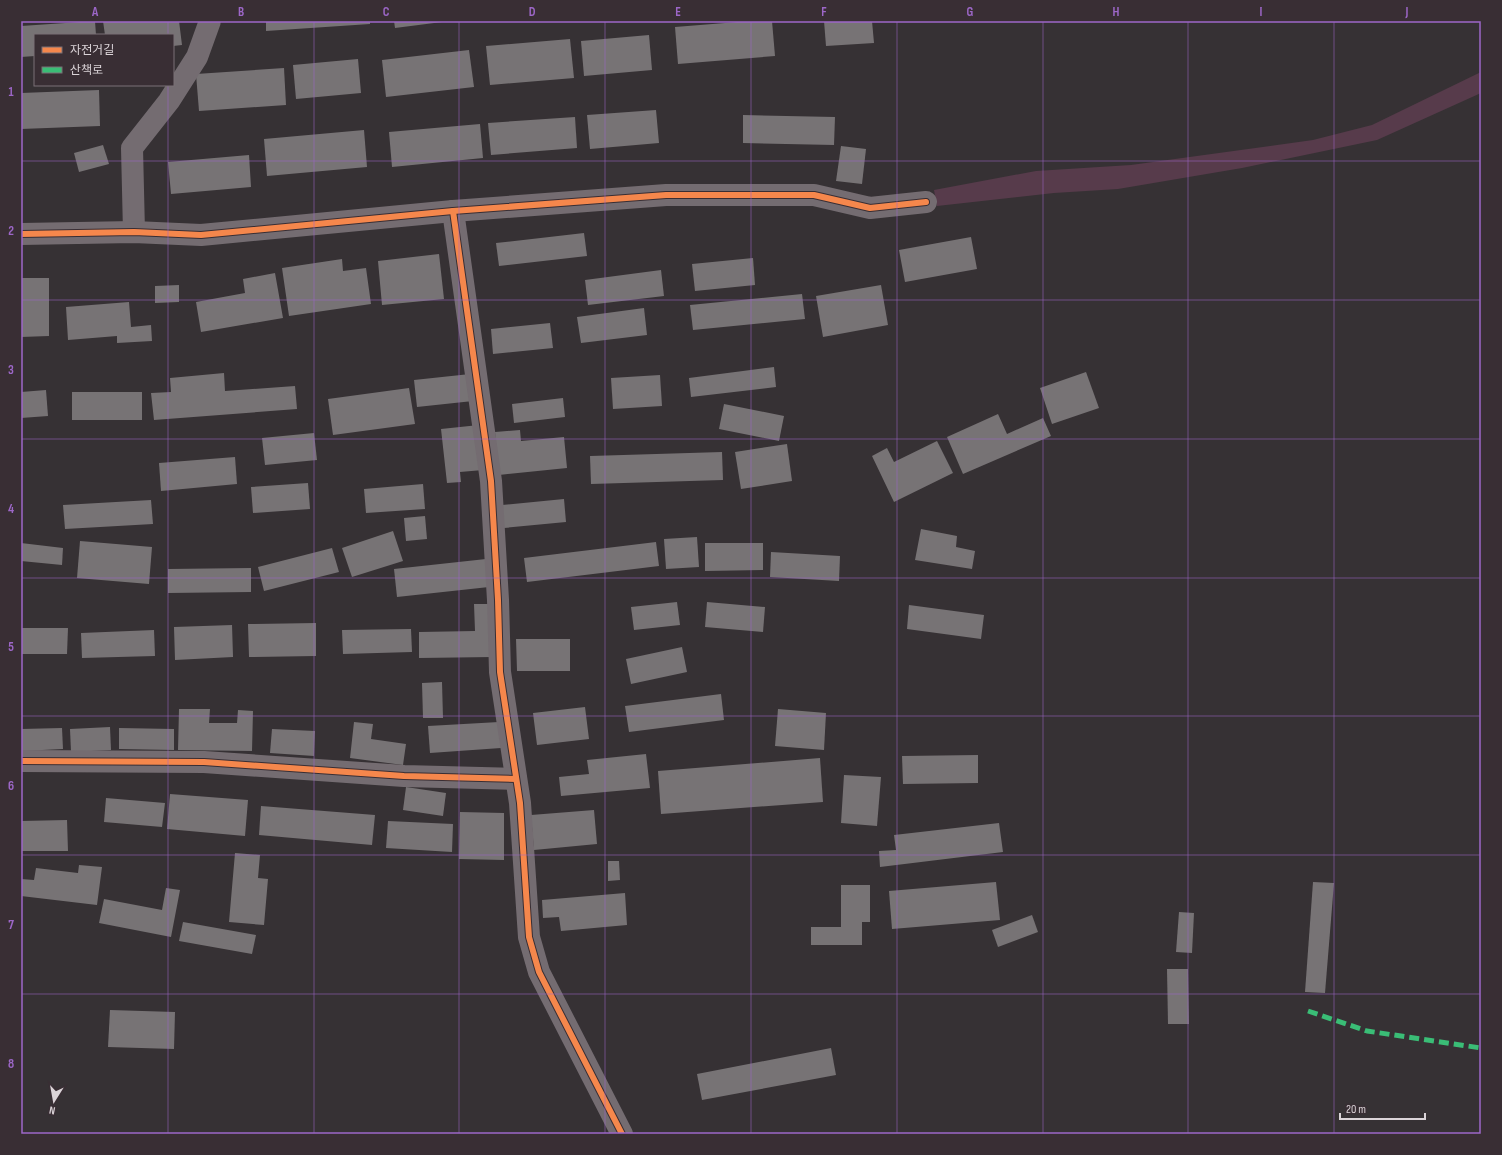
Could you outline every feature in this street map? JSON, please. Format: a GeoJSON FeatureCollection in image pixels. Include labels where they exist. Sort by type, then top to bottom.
{"type":"FeatureCollection","features":[{"type":"Feature","properties":{"kind":"street"},"geometry":{"type":"LineString","coordinates":[[134,232],[132,148],[169,101],[197,57],[210,21]]}},
{"type":"Feature","properties":{"kind":"street"},"geometry":{"type":"LineString","coordinates":[[21,234],[134,232],[201,235],[453,211],[666,195],[814,195],[870,208],[926,202]]}},
{"type":"Feature","properties":{"kind":"street"},"geometry":{"type":"LineString","coordinates":[[453,211],[491,480],[498,600],[500,672],[520,803],[529,937],[539,972],[622,1134]]}},
{"type":"Feature","properties":{"kind":"street"},"geometry":{"type":"LineString","coordinates":[[21,761],[204,762],[404,776],[516,779]]}},
{"type":"Feature","properties":{"kind":"shaded area"},"geometry":{"type":"Polygon","coordinates":[[[1481,72],[1481,93],[1377,140],[1242,168],[1118,189],[1054,193],[937,206],[934,190],[1036,171],[1131,165],[1313,140],[1372,125],[1481,72]]]}},
{"type":"Feature","properties":{"kind":"building"},"geometry":{"type":"Polygon","coordinates":[[[95,21],[96,34],[34,34],[34,56],[21,57],[21,26],[95,21]]]}},
{"type":"Feature","properties":{"kind":"building"},"geometry":{"type":"Polygon","coordinates":[[[103,21],[179,21],[182,45],[174,46],[174,34],[105,34],[103,21]]]}},
{"type":"Feature","properties":{"kind":"building"},"geometry":{"type":"Polygon","coordinates":[[[266,21],[370,21],[370,24],[266,31],[266,21]]]}},
{"type":"Feature","properties":{"kind":"building"},"geometry":{"type":"Polygon","coordinates":[[[394,21],[442,21],[442,22],[395,28],[394,21]]]}},
{"type":"Feature","properties":{"kind":"building"},"geometry":{"type":"Polygon","coordinates":[[[750,21],[772,21],[775,56],[678,64],[675,27],[750,21]]]}},
{"type":"Feature","properties":{"kind":"building"},"geometry":{"type":"Polygon","coordinates":[[[824,21],[872,21],[874,43],[826,46],[824,21]]]}},
{"type":"Feature","properties":{"kind":"building"},"geometry":{"type":"Polygon","coordinates":[[[649,35],[652,70],[584,76],[581,41],[649,35]]]}},
{"type":"Feature","properties":{"kind":"building"},"geometry":{"type":"Polygon","coordinates":[[[570,39],[574,78],[490,85],[486,46],[570,39]]]}},
{"type":"Feature","properties":{"kind":"building"},"geometry":{"type":"Polygon","coordinates":[[[469,50],[474,87],[386,97],[382,60],[469,50]]]}},
{"type":"Feature","properties":{"kind":"building"},"geometry":{"type":"Polygon","coordinates":[[[358,59],[361,93],[296,99],[293,65],[358,59]]]}},
{"type":"Feature","properties":{"kind":"building"},"geometry":{"type":"Polygon","coordinates":[[[284,68],[286,105],[199,111],[196,74],[284,68]]]}},
{"type":"Feature","properties":{"kind":"building"},"geometry":{"type":"Polygon","coordinates":[[[99,90],[100,126],[21,129],[21,93],[99,90]]]}},
{"type":"Feature","properties":{"kind":"building"},"geometry":{"type":"Polygon","coordinates":[[[656,110],[659,143],[590,149],[587,115],[656,110]]]}},
{"type":"Feature","properties":{"kind":"building"},"geometry":{"type":"Polygon","coordinates":[[[743,115],[835,117],[834,145],[743,143],[743,115]]]}},
{"type":"Feature","properties":{"kind":"building"},"geometry":{"type":"Polygon","coordinates":[[[575,117],[577,148],[491,155],[488,123],[575,117]]]}},
{"type":"Feature","properties":{"kind":"building"},"geometry":{"type":"Polygon","coordinates":[[[480,124],[483,158],[392,167],[389,132],[480,124]]]}},
{"type":"Feature","properties":{"kind":"building"},"geometry":{"type":"Polygon","coordinates":[[[364,130],[367,167],[267,176],[264,139],[364,130]]]}},
{"type":"Feature","properties":{"kind":"building"},"geometry":{"type":"Polygon","coordinates":[[[103,145],[109,164],[79,172],[74,153],[103,145]]]}},
{"type":"Feature","properties":{"kind":"building"},"geometry":{"type":"Polygon","coordinates":[[[841,146],[866,149],[862,184],[836,181],[841,146]]]}},
{"type":"Feature","properties":{"kind":"building"},"geometry":{"type":"Polygon","coordinates":[[[249,155],[251,187],[171,194],[168,162],[249,155]]]}},
{"type":"Feature","properties":{"kind":"building"},"geometry":{"type":"Polygon","coordinates":[[[584,233],[587,256],[499,266],[496,243],[584,233]]]}},
{"type":"Feature","properties":{"kind":"building"},"geometry":{"type":"Polygon","coordinates":[[[971,237],[977,269],[905,282],[899,250],[971,237]]]}},
{"type":"Feature","properties":{"kind":"building"},"geometry":{"type":"Polygon","coordinates":[[[439,254],[444,299],[382,305],[378,261],[439,254]]]}},
{"type":"Feature","properties":{"kind":"building"},"geometry":{"type":"Polygon","coordinates":[[[753,258],[755,285],[695,291],[692,264],[753,258]]]}},
{"type":"Feature","properties":{"kind":"building"},"geometry":{"type":"Polygon","coordinates":[[[342,259],[343,271],[366,268],[371,304],[289,316],[282,268],[342,259]]]}},
{"type":"Feature","properties":{"kind":"building"},"geometry":{"type":"Polygon","coordinates":[[[661,270],[664,296],[588,305],[585,280],[661,270]]]}},
{"type":"Feature","properties":{"kind":"building"},"geometry":{"type":"Polygon","coordinates":[[[275,273],[283,318],[201,332],[196,302],[245,293],[243,279],[275,273]]]}},
{"type":"Feature","properties":{"kind":"building"},"geometry":{"type":"Polygon","coordinates":[[[21,278],[49,278],[49,336],[21,337],[21,278]]]}},
{"type":"Feature","properties":{"kind":"building"},"geometry":{"type":"Polygon","coordinates":[[[179,285],[179,302],[155,303],[155,286],[179,285]]]}},
{"type":"Feature","properties":{"kind":"building"},"geometry":{"type":"Polygon","coordinates":[[[881,285],[888,325],[823,337],[816,296],[881,285]]]}},
{"type":"Feature","properties":{"kind":"building"},"geometry":{"type":"Polygon","coordinates":[[[802,294],[805,319],[693,330],[690,305],[802,294]]]}},
{"type":"Feature","properties":{"kind":"building"},"geometry":{"type":"Polygon","coordinates":[[[129,302],[131,327],[151,325],[152,341],[117,343],[117,336],[68,340],[66,307],[129,302]]]}},
{"type":"Feature","properties":{"kind":"building"},"geometry":{"type":"Polygon","coordinates":[[[644,308],[647,335],[581,343],[577,317],[644,308]]]}},
{"type":"Feature","properties":{"kind":"building"},"geometry":{"type":"Polygon","coordinates":[[[550,323],[553,348],[493,354],[491,329],[550,323]]]}},
{"type":"Feature","properties":{"kind":"building"},"geometry":{"type":"Polygon","coordinates":[[[774,367],[776,387],[691,397],[689,378],[774,367]]]}},
{"type":"Feature","properties":{"kind":"building"},"geometry":{"type":"Polygon","coordinates":[[[1086,372],[1099,408],[1052,424],[1040,388],[1086,372]]]}},
{"type":"Feature","properties":{"kind":"building"},"geometry":{"type":"Polygon","coordinates":[[[224,373],[225,391],[295,386],[297,409],[154,420],[151,393],[171,392],[170,378],[224,373]]]}},
{"type":"Feature","properties":{"kind":"building"},"geometry":{"type":"Polygon","coordinates":[[[470,374],[473,401],[417,407],[414,380],[470,374]]]}},
{"type":"Feature","properties":{"kind":"building"},"geometry":{"type":"Polygon","coordinates":[[[660,375],[662,406],[613,409],[611,378],[660,375]]]}},
{"type":"Feature","properties":{"kind":"building"},"geometry":{"type":"Polygon","coordinates":[[[409,388],[415,424],[333,435],[328,399],[409,388]]]}},
{"type":"Feature","properties":{"kind":"building"},"geometry":{"type":"Polygon","coordinates":[[[46,390],[48,416],[21,418],[21,392],[46,390]]]}},
{"type":"Feature","properties":{"kind":"building"},"geometry":{"type":"Polygon","coordinates":[[[72,392],[142,392],[142,420],[72,420],[72,392]]]}},
{"type":"Feature","properties":{"kind":"building"},"geometry":{"type":"Polygon","coordinates":[[[563,398],[565,417],[514,423],[512,404],[563,398]]]}},
{"type":"Feature","properties":{"kind":"building"},"geometry":{"type":"Polygon","coordinates":[[[724,404],[784,416],[779,441],[719,429],[724,404]]]}},
{"type":"Feature","properties":{"kind":"building"},"geometry":{"type":"Polygon","coordinates":[[[998,414],[1007,434],[1043,418],[1051,436],[963,474],[947,437],[998,414]]]}},
{"type":"Feature","properties":{"kind":"building"},"geometry":{"type":"Polygon","coordinates":[[[479,425],[483,470],[460,472],[461,482],[447,483],[441,429],[479,425]]]}},
{"type":"Feature","properties":{"kind":"building"},"geometry":{"type":"Polygon","coordinates":[[[520,430],[521,441],[564,437],[567,468],[499,475],[495,432],[520,430]]]}},
{"type":"Feature","properties":{"kind":"building"},"geometry":{"type":"Polygon","coordinates":[[[314,433],[317,460],[265,465],[262,438],[314,433]]]}},
{"type":"Feature","properties":{"kind":"building"},"geometry":{"type":"Polygon","coordinates":[[[937,441],[953,473],[894,502],[872,456],[887,448],[894,462],[937,441]]]}},
{"type":"Feature","properties":{"kind":"building"},"geometry":{"type":"Polygon","coordinates":[[[787,444],[792,481],[741,489],[735,452],[787,444]]]}},
{"type":"Feature","properties":{"kind":"building"},"geometry":{"type":"Polygon","coordinates":[[[722,452],[723,480],[591,484],[590,456],[722,452]]]}},
{"type":"Feature","properties":{"kind":"building"},"geometry":{"type":"Polygon","coordinates":[[[235,457],[237,484],[161,491],[159,463],[235,457]]]}},
{"type":"Feature","properties":{"kind":"building"},"geometry":{"type":"Polygon","coordinates":[[[308,483],[310,509],[253,513],[251,487],[308,483]]]}},
{"type":"Feature","properties":{"kind":"building"},"geometry":{"type":"Polygon","coordinates":[[[423,484],[425,509],[366,513],[364,489],[423,484]]]}},
{"type":"Feature","properties":{"kind":"building"},"geometry":{"type":"Polygon","coordinates":[[[564,499],[566,522],[504,528],[502,505],[564,499]]]}},
{"type":"Feature","properties":{"kind":"building"},"geometry":{"type":"Polygon","coordinates":[[[151,500],[153,524],[65,529],[63,505],[151,500]]]}},
{"type":"Feature","properties":{"kind":"building"},"geometry":{"type":"Polygon","coordinates":[[[425,516],[427,539],[406,541],[404,518],[425,516]]]}},
{"type":"Feature","properties":{"kind":"building"},"geometry":{"type":"Polygon","coordinates":[[[921,529],[957,536],[956,547],[975,551],[972,569],[915,560],[921,529]]]}},
{"type":"Feature","properties":{"kind":"building"},"geometry":{"type":"Polygon","coordinates":[[[393,531],[403,561],[352,577],[342,548],[393,531]]]}},
{"type":"Feature","properties":{"kind":"building"},"geometry":{"type":"Polygon","coordinates":[[[697,537],[699,567],[666,569],[664,539],[697,537]]]}},
{"type":"Feature","properties":{"kind":"building"},"geometry":{"type":"Polygon","coordinates":[[[80,541],[152,547],[149,584],[77,578],[80,541]]]}},
{"type":"Feature","properties":{"kind":"building"},"geometry":{"type":"Polygon","coordinates":[[[656,542],[659,566],[527,582],[524,558],[656,542]]]}},
{"type":"Feature","properties":{"kind":"building"},"geometry":{"type":"Polygon","coordinates":[[[21,543],[63,548],[62,565],[21,561],[21,543]]]}},
{"type":"Feature","properties":{"kind":"building"},"geometry":{"type":"Polygon","coordinates":[[[705,543],[763,543],[763,570],[705,571],[705,543]]]}},
{"type":"Feature","properties":{"kind":"building"},"geometry":{"type":"Polygon","coordinates":[[[332,548],[339,572],[264,591],[258,567],[332,548]]]}},
{"type":"Feature","properties":{"kind":"building"},"geometry":{"type":"Polygon","coordinates":[[[771,552],[840,556],[839,581],[770,577],[771,552]]]}},
{"type":"Feature","properties":{"kind":"building"},"geometry":{"type":"Polygon","coordinates":[[[486,559],[489,587],[397,597],[394,569],[486,559]]]}},
{"type":"Feature","properties":{"kind":"building"},"geometry":{"type":"Polygon","coordinates":[[[251,568],[251,592],[168,593],[168,569],[251,568]]]}},
{"type":"Feature","properties":{"kind":"building"},"geometry":{"type":"Polygon","coordinates":[[[677,602],[680,625],[634,630],[631,607],[677,602]]]}},
{"type":"Feature","properties":{"kind":"building"},"geometry":{"type":"Polygon","coordinates":[[[707,602],[765,607],[763,632],[705,627],[707,602]]]}},
{"type":"Feature","properties":{"kind":"building"},"geometry":{"type":"Polygon","coordinates":[[[474,604],[492,604],[493,657],[419,658],[419,632],[475,631],[474,604]]]}},
{"type":"Feature","properties":{"kind":"building"},"geometry":{"type":"Polygon","coordinates":[[[909,605],[984,615],[981,639],[907,629],[909,605]]]}},
{"type":"Feature","properties":{"kind":"building"},"geometry":{"type":"Polygon","coordinates":[[[316,623],[316,656],[249,657],[248,624],[316,623]]]}},
{"type":"Feature","properties":{"kind":"building"},"geometry":{"type":"Polygon","coordinates":[[[232,625],[233,657],[175,660],[174,627],[232,625]]]}},
{"type":"Feature","properties":{"kind":"building"},"geometry":{"type":"Polygon","coordinates":[[[21,628],[68,628],[67,654],[21,654],[21,628]]]}},
{"type":"Feature","properties":{"kind":"building"},"geometry":{"type":"Polygon","coordinates":[[[411,629],[412,652],[343,654],[342,630],[411,629]]]}},
{"type":"Feature","properties":{"kind":"building"},"geometry":{"type":"Polygon","coordinates":[[[154,630],[155,656],[82,658],[81,633],[154,630]]]}},
{"type":"Feature","properties":{"kind":"building"},"geometry":{"type":"Polygon","coordinates":[[[516,639],[570,639],[570,671],[517,671],[516,639]]]}},
{"type":"Feature","properties":{"kind":"building"},"geometry":{"type":"Polygon","coordinates":[[[682,647],[687,672],[631,684],[626,659],[682,647]]]}},
{"type":"Feature","properties":{"kind":"building"},"geometry":{"type":"Polygon","coordinates":[[[442,682],[443,718],[423,718],[422,683],[442,682]]]}},
{"type":"Feature","properties":{"kind":"building"},"geometry":{"type":"Polygon","coordinates":[[[721,694],[724,720],[629,732],[625,706],[721,694]]]}},
{"type":"Feature","properties":{"kind":"building"},"geometry":{"type":"Polygon","coordinates":[[[585,707],[589,739],[537,745],[533,713],[585,707]]]}},
{"type":"Feature","properties":{"kind":"building"},"geometry":{"type":"Polygon","coordinates":[[[179,709],[210,709],[209,723],[237,723],[238,710],[253,711],[252,751],[178,750],[179,709]]]}},
{"type":"Feature","properties":{"kind":"building"},"geometry":{"type":"Polygon","coordinates":[[[778,709],[826,713],[824,750],[775,746],[778,709]]]}},
{"type":"Feature","properties":{"kind":"building"},"geometry":{"type":"Polygon","coordinates":[[[354,722],[373,724],[371,739],[406,744],[403,765],[350,758],[354,722]]]}},
{"type":"Feature","properties":{"kind":"building"},"geometry":{"type":"Polygon","coordinates":[[[499,722],[501,748],[430,753],[428,726],[499,722]]]}},
{"type":"Feature","properties":{"kind":"building"},"geometry":{"type":"Polygon","coordinates":[[[110,727],[111,750],[71,752],[70,729],[110,727]]]}},
{"type":"Feature","properties":{"kind":"building"},"geometry":{"type":"Polygon","coordinates":[[[62,728],[63,749],[22,751],[21,729],[62,728]]]}},
{"type":"Feature","properties":{"kind":"building"},"geometry":{"type":"Polygon","coordinates":[[[119,728],[174,729],[174,750],[119,749],[119,728]]]}},
{"type":"Feature","properties":{"kind":"building"},"geometry":{"type":"Polygon","coordinates":[[[272,729],[315,731],[314,756],[270,753],[272,729]]]}},
{"type":"Feature","properties":{"kind":"building"},"geometry":{"type":"Polygon","coordinates":[[[646,754],[650,788],[561,796],[559,777],[589,774],[587,760],[646,754]]]}},
{"type":"Feature","properties":{"kind":"building"},"geometry":{"type":"Polygon","coordinates":[[[978,755],[978,783],[903,784],[902,756],[978,755]]]}},
{"type":"Feature","properties":{"kind":"building"},"geometry":{"type":"Polygon","coordinates":[[[820,758],[823,802],[661,814],[658,771],[820,758]]]}},
{"type":"Feature","properties":{"kind":"building"},"geometry":{"type":"Polygon","coordinates":[[[844,775],[881,777],[877,826],[841,823],[844,775]]]}},
{"type":"Feature","properties":{"kind":"building"},"geometry":{"type":"Polygon","coordinates":[[[406,787],[446,793],[443,816],[403,810],[406,787]]]}},
{"type":"Feature","properties":{"kind":"building"},"geometry":{"type":"Polygon","coordinates":[[[170,794],[248,800],[245,836],[167,829],[170,794]]]}},
{"type":"Feature","properties":{"kind":"building"},"geometry":{"type":"Polygon","coordinates":[[[106,798],[165,803],[162,827],[104,822],[106,798]]]}},
{"type":"Feature","properties":{"kind":"building"},"geometry":{"type":"Polygon","coordinates":[[[261,806],[375,815],[372,845],[259,835],[261,806]]]}},
{"type":"Feature","properties":{"kind":"building"},"geometry":{"type":"Polygon","coordinates":[[[594,810],[597,844],[534,850],[531,815],[594,810]]]}},
{"type":"Feature","properties":{"kind":"building"},"geometry":{"type":"Polygon","coordinates":[[[460,812],[504,813],[504,860],[459,859],[460,812]]]}},
{"type":"Feature","properties":{"kind":"building"},"geometry":{"type":"Polygon","coordinates":[[[67,820],[68,851],[21,851],[21,821],[67,820]]]}},
{"type":"Feature","properties":{"kind":"building"},"geometry":{"type":"Polygon","coordinates":[[[388,821],[453,824],[452,852],[386,848],[388,821]]]}},
{"type":"Feature","properties":{"kind":"building"},"geometry":{"type":"Polygon","coordinates":[[[999,823],[1003,852],[880,867],[879,851],[896,850],[894,835],[999,823]]]}},
{"type":"Feature","properties":{"kind":"building"},"geometry":{"type":"Polygon","coordinates":[[[235,853],[260,855],[258,878],[268,879],[264,925],[229,922],[235,853]]]}},
{"type":"Feature","properties":{"kind":"building"},"geometry":{"type":"Polygon","coordinates":[[[608,861],[619,861],[620,880],[608,881],[608,861]]]}},
{"type":"Feature","properties":{"kind":"building"},"geometry":{"type":"Polygon","coordinates":[[[79,865],[102,867],[97,905],[21,896],[21,879],[34,880],[36,868],[78,873],[79,865]]]}},
{"type":"Feature","properties":{"kind":"building"},"geometry":{"type":"Polygon","coordinates":[[[996,882],[1000,920],[892,929],[889,891],[996,882]]]}},
{"type":"Feature","properties":{"kind":"building"},"geometry":{"type":"Polygon","coordinates":[[[1313,882],[1334,883],[1325,993],[1305,992],[1313,882]]]}},
{"type":"Feature","properties":{"kind":"building"},"geometry":{"type":"Polygon","coordinates":[[[841,885],[870,885],[870,922],[862,922],[862,945],[811,945],[811,927],[841,927],[841,885]]]}},
{"type":"Feature","properties":{"kind":"building"},"geometry":{"type":"Polygon","coordinates":[[[166,888],[180,890],[171,937],[99,923],[104,899],[162,910],[166,888]]]}},
{"type":"Feature","properties":{"kind":"building"},"geometry":{"type":"Polygon","coordinates":[[[625,893],[627,925],[561,931],[559,917],[543,918],[542,900],[625,893]]]}},
{"type":"Feature","properties":{"kind":"building"},"geometry":{"type":"Polygon","coordinates":[[[1179,912],[1194,913],[1192,953],[1176,952],[1179,912]]]}},
{"type":"Feature","properties":{"kind":"building"},"geometry":{"type":"Polygon","coordinates":[[[1032,915],[1038,932],[998,947],[992,930],[1032,915]]]}},
{"type":"Feature","properties":{"kind":"building"},"geometry":{"type":"Polygon","coordinates":[[[183,922],[256,935],[252,954],[179,941],[183,922]]]}},
{"type":"Feature","properties":{"kind":"building"},"geometry":{"type":"Polygon","coordinates":[[[1167,969],[1188,969],[1189,1024],[1168,1024],[1167,969]]]}},
{"type":"Feature","properties":{"kind":"building"},"geometry":{"type":"Polygon","coordinates":[[[110,1010],[175,1012],[174,1049],[108,1047],[110,1010]]]}},
{"type":"Feature","properties":{"kind":"building"},"geometry":{"type":"Polygon","coordinates":[[[831,1048],[836,1075],[702,1100],[697,1074],[831,1048]]]}},
{"type":"Feature","properties":{"kind":"marked path"},"geometry":{"type":"LineString","coordinates":[[1308,1011],[1367,1031],[1481,1048]]}},
{"type":"Feature","properties":{"kind":"cycle path"},"geometry":{"type":"LineString","coordinates":[[21,234],[134,232],[201,235],[453,211],[666,195],[814,195],[870,208],[926,202]]}},
{"type":"Feature","properties":{"kind":"cycle path"},"geometry":{"type":"LineString","coordinates":[[453,211],[491,481],[498,600],[500,672],[520,803],[529,937],[539,972],[622,1134]]}},
{"type":"Feature","properties":{"kind":"cycle path"},"geometry":{"type":"LineString","coordinates":[[21,761],[204,762],[404,776],[516,779]]}}]}
